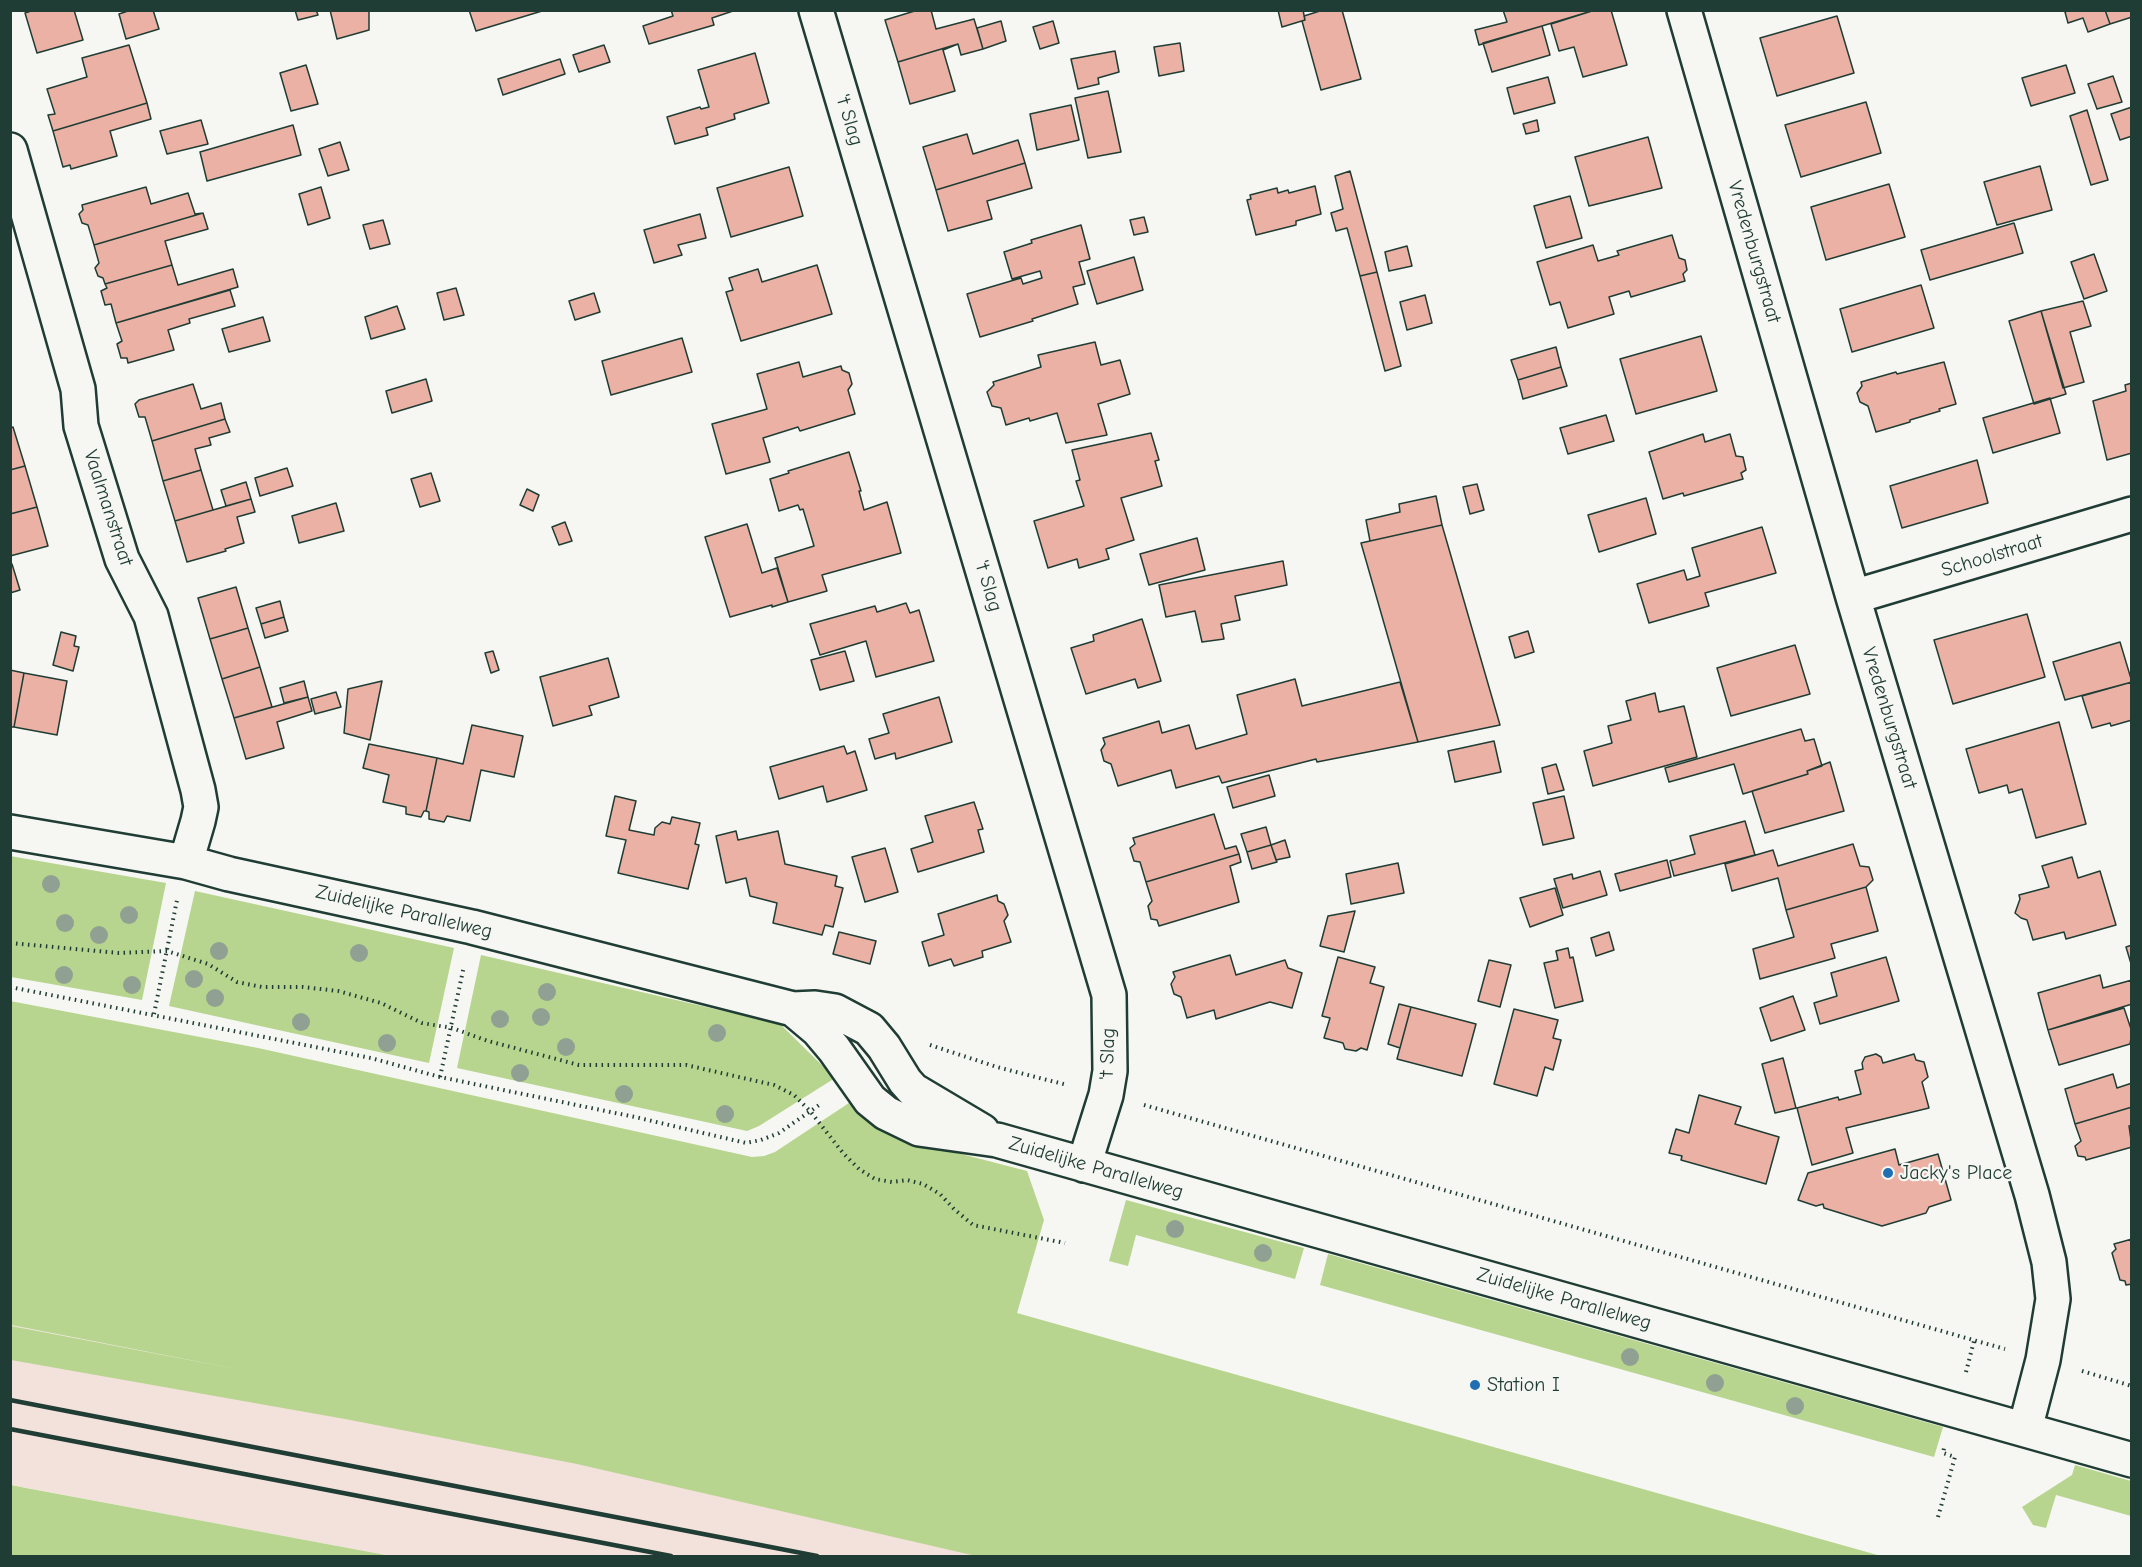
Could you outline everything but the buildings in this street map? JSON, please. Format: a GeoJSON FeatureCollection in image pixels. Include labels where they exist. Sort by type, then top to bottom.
{"type":"FeatureCollection","features":[{"type":"Feature","properties":{"kind":"street","name":"'t Slag"},"geometry":{"type":"LineString","coordinates":[[816,10],[1109,995],[1110,1071],[1106,1095],[1084,1165]]}},
{"type":"Feature","properties":{"kind":"street","name":"Vredenburgstraat"},"geometry":{"type":"LineString","coordinates":[[1684,10],[1853,597],[2032,1195],[2049,1262],[2053,1299],[2043,1360],[2025,1429]]}},
{"type":"Feature","properties":{"kind":"street","name":"Vaalmanstraat"},"geometry":{"type":"LineString","coordinates":[[10,150],[78,389],[81,426],[122,559],[151,616],[198,790],[201,807],[186,862]]}},
{"type":"Feature","properties":{"kind":"street","name":"Schoolstraat"},"geometry":{"type":"LineString","coordinates":[[1853,597],[2132,514]]}},
{"type":"Feature","properties":{"kind":"street","name":"Zuidelijke Parallelweg"},"geometry":{"type":"LineString","coordinates":[[10,832],[186,862],[229,874],[472,927],[793,1009],[815,1008],[835,1011],[869,1029],[913,1090],[997,1140],[2132,1460]]}},
{"type":"Feature","properties":{"kind":"path"},"geometry":{"type":"LineString","coordinates":[[154,1014],[186,862]]}},
{"type":"Feature","properties":{"kind":"path"},"geometry":{"type":"LineString","coordinates":[[441,1077],[472,927]]}},
{"type":"Feature","properties":{"kind":"path"},"geometry":{"type":"LineString","coordinates":[[10,943],[119,953],[167,951],[208,964],[237,982],[262,987],[303,987],[338,991],[381,1004],[422,1023],[452,1028],[488,1041],[579,1065],[686,1065],[774,1085],[794,1095],[810,1111],[843,1153],[859,1169],[875,1179],[892,1182],[907,1180],[923,1184],[940,1194],[973,1225],[1065,1244]]}},
{"type":"Feature","properties":{"kind":"shaded area"},"geometry":{"type":"Polygon","coordinates":[[[10,1325],[952,1510],[1071,1556],[391,1556],[11,1485],[10,1325]]]}},
{"type":"Feature","properties":{"kind":"green space"},"geometry":{"type":"Polygon","coordinates":[[[10,856],[166,883],[142,1000],[11,977],[10,856]]]}},
{"type":"Feature","properties":{"kind":"green space"},"geometry":{"type":"Polygon","coordinates":[[[195,891],[454,948],[429,1063],[169,1006],[195,891]]]}},
{"type":"Feature","properties":{"kind":"green space"},"geometry":{"type":"Polygon","coordinates":[[[481,955],[780,1024],[835,1078],[759,1126],[747,1131],[457,1068],[481,955]]]}},
{"type":"Feature","properties":{"kind":"green space"},"geometry":{"type":"Polygon","coordinates":[[[10,1001],[258,1048],[752,1157],[775,1152],[855,1099],[911,1141],[1027,1171],[1044,1220],[1017,1313],[1881,1556],[976,1556],[577,1464],[345,1419],[11,1360],[11,1326],[241,1370],[11,1325],[10,1001]]]}},
{"type":"Feature","properties":{"kind":"green space"},"geometry":{"type":"Polygon","coordinates":[[[1126,1200],[1304,1248],[1295,1279],[1136,1235],[1128,1266],[1109,1261],[1126,1200]]]}},
{"type":"Feature","properties":{"kind":"green space"},"geometry":{"type":"Polygon","coordinates":[[[1328,1254],[1943,1427],[1934,1457],[1320,1285],[1328,1254]]]}},
{"type":"Feature","properties":{"kind":"green space"},"geometry":{"type":"Polygon","coordinates":[[[2075,1465],[2131,1481],[2131,1516],[2056,1495],[2046,1528],[2033,1525],[2022,1507],[2072,1475],[2075,1465]]]}},
{"type":"Feature","properties":{"kind":"green space"},"geometry":{"type":"Polygon","coordinates":[[[11,1485],[26,1488],[391,1556],[11,1556],[11,1485]]]}},
{"type":"Feature","properties":{"kind":"railway"},"geometry":{"type":"LineString","coordinates":[[10,1400],[817,1556]]}},
{"type":"Feature","properties":{"kind":"railway"},"geometry":{"type":"LineString","coordinates":[[10,1429],[671,1556]]}},
{"type":"Feature","properties":{"kind":"place","name":"Jacky's Place"},"geometry":{"type":"Point","coordinates":[1888,1173]}},
{"type":"Feature","properties":{"kind":"place","name":"Station I"},"geometry":{"type":"Point","coordinates":[1475,1385]}}]}
